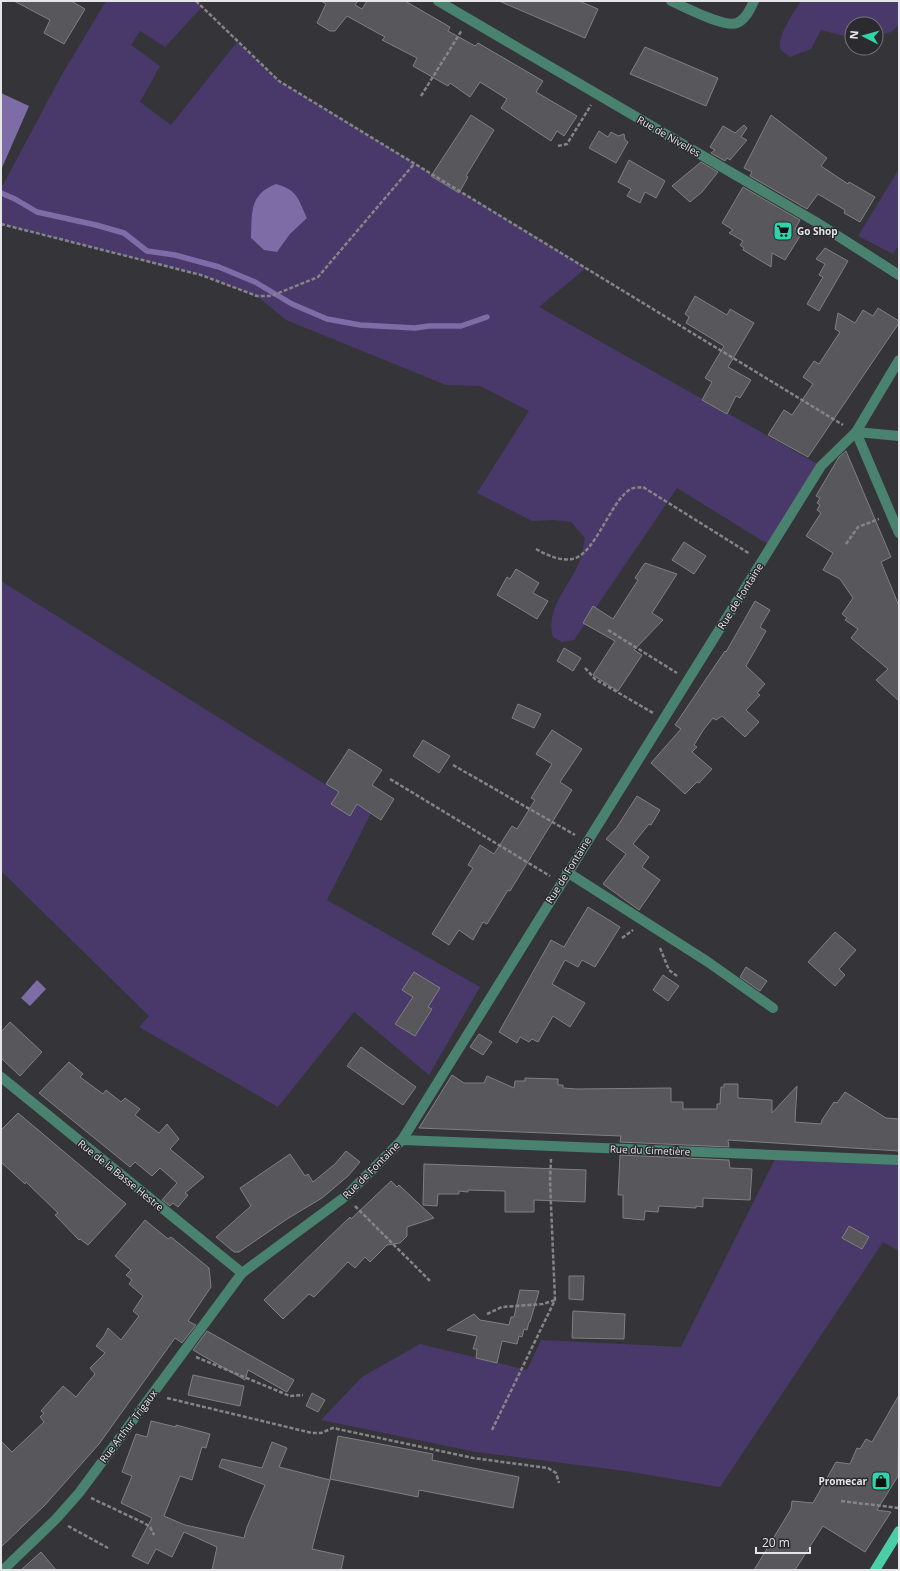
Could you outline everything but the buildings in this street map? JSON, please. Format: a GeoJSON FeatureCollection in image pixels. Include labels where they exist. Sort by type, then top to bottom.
{"type":"FeatureCollection","features":[{"type":"Feature","properties":{"kind":"main road"},"geometry":{"type":"LineString","coordinates":[[875,1570],[899,1531]]}},
{"type":"Feature","properties":{"kind":"street","name":"Rue de Nivelles"},"geometry":{"type":"LineString","coordinates":[[438,1],[816,222],[899,275]]}},
{"type":"Feature","properties":{"kind":"street"},"geometry":{"type":"LineString","coordinates":[[671,1],[722,22],[732,24],[737,23],[747,14],[754,1]]}},
{"type":"Feature","properties":{"kind":"street"},"geometry":{"type":"LineString","coordinates":[[856,432],[899,360]]}},
{"type":"Feature","properties":{"kind":"street"},"geometry":{"type":"LineString","coordinates":[[856,432],[899,436]]}},
{"type":"Feature","properties":{"kind":"street"},"geometry":{"type":"LineString","coordinates":[[856,432],[899,533]]}},
{"type":"Feature","properties":{"kind":"street","name":"Rue de Fontaine"},"geometry":{"type":"LineString","coordinates":[[242,1273],[346,1196],[402,1140],[560,882],[821,466],[856,432]]}},
{"type":"Feature","properties":{"kind":"street"},"geometry":{"type":"LineString","coordinates":[[567,872],[708,962],[773,1008]]}},
{"type":"Feature","properties":{"kind":"street","name":"Rue de la Basse Hestre"},"geometry":{"type":"LineString","coordinates":[[1,1076],[242,1273]]}},
{"type":"Feature","properties":{"kind":"street","name":"Rue du Cimetière"},"geometry":{"type":"LineString","coordinates":[[402,1140],[899,1160]]}},
{"type":"Feature","properties":{"kind":"street","name":"Rue Arthur Trigaux"},"geometry":{"type":"LineString","coordinates":[[3,1570],[56,1519],[79,1493],[242,1273]]}},
{"type":"Feature","properties":{"kind":"path"},"geometry":{"type":"LineString","coordinates":[[196,1],[279,81],[689,329],[856,432]]}},
{"type":"Feature","properties":{"kind":"path"},"geometry":{"type":"LineString","coordinates":[[421,96],[468,19]]}},
{"type":"Feature","properties":{"kind":"path"},"geometry":{"type":"LineString","coordinates":[[558,146],[567,144],[598,94]]}},
{"type":"Feature","properties":{"kind":"path"},"geometry":{"type":"LineString","coordinates":[[1,224],[201,275],[257,296],[271,296],[318,277],[414,164]]}},
{"type":"Feature","properties":{"kind":"path"},"geometry":{"type":"LineString","coordinates":[[536,549],[560,559],[573,559],[589,548],[620,500],[629,490],[643,488],[761,561]]}},
{"type":"Feature","properties":{"kind":"path"},"geometry":{"type":"LineString","coordinates":[[846,544],[858,527],[891,515]]}},
{"type":"Feature","properties":{"kind":"path"},"geometry":{"type":"LineString","coordinates":[[608,630],[658,659],[687,680]]}},
{"type":"Feature","properties":{"kind":"path"},"geometry":{"type":"LineString","coordinates":[[585,668],[595,679],[663,719]]}},
{"type":"Feature","properties":{"kind":"path"},"geometry":{"type":"LineString","coordinates":[[452,764],[586,841]]}},
{"type":"Feature","properties":{"kind":"path"},"geometry":{"type":"LineString","coordinates":[[390,779],[560,882]]}},
{"type":"Feature","properties":{"kind":"path"},"geometry":{"type":"LineString","coordinates":[[492,1430],[555,1300],[550,1181],[552,1146]]}},
{"type":"Feature","properties":{"kind":"path"},"geometry":{"type":"LineString","coordinates":[[346,1196],[431,1282]]}},
{"type":"Feature","properties":{"kind":"path"},"geometry":{"type":"LineString","coordinates":[[486,1314],[502,1307],[543,1304],[555,1300]]}},
{"type":"Feature","properties":{"kind":"path"},"geometry":{"type":"LineString","coordinates":[[184,1352],[290,1396],[303,1395]]}},
{"type":"Feature","properties":{"kind":"path"},"geometry":{"type":"LineString","coordinates":[[153,1395],[312,1433],[321,1433],[333,1428],[473,1458],[548,1468],[556,1473],[559,1483]]}},
{"type":"Feature","properties":{"kind":"path"},"geometry":{"type":"LineString","coordinates":[[79,1493],[144,1523],[150,1527],[154,1535]]}},
{"type":"Feature","properties":{"kind":"path"},"geometry":{"type":"LineString","coordinates":[[841,1501],[899,1508]]}},
{"type":"Feature","properties":{"kind":"path"},"geometry":{"type":"LineString","coordinates":[[56,1519],[108,1548]]}},
{"type":"Feature","properties":{"kind":"shaded area"},"geometry":{"type":"Polygon","coordinates":[[[106,1],[196,1],[202,7],[165,47],[140,31],[131,45],[160,66],[140,102],[171,125],[237,42],[279,81],[586,268],[539,307],[821,466],[771,546],[677,488],[574,640],[562,642],[553,637],[551,626],[552,616],[560,597],[576,570],[581,558],[585,538],[571,522],[554,520],[532,521],[477,493],[529,411],[480,386],[446,385],[286,320],[257,296],[201,275],[1,224],[1,185],[3,185],[60,78],[106,1]],[[297,197],[277,252],[290,234],[307,218],[297,197]]]}},
{"type":"Feature","properties":{"kind":"shaded area"},"geometry":{"type":"Polygon","coordinates":[[[801,1],[899,1],[899,25],[891,32],[884,34],[884,16],[844,16],[844,36],[821,30],[811,49],[790,57],[782,51],[780,40],[782,33],[801,1]]]}},
{"type":"Feature","properties":{"kind":"shaded area"},"geometry":{"type":"Polygon","coordinates":[[[1,93],[29,106],[1,170],[1,93]]]}},
{"type":"Feature","properties":{"kind":"shaded area"},"geometry":{"type":"Polygon","coordinates":[[[899,169],[899,245],[893,254],[858,236],[899,169]]]}},
{"type":"Feature","properties":{"kind":"shaded area"},"geometry":{"type":"Polygon","coordinates":[[[276,184],[293,192],[299,200],[307,218],[290,234],[277,252],[264,250],[251,238],[252,212],[256,199],[267,188],[276,184]]]}},
{"type":"Feature","properties":{"kind":"shaded area"},"geometry":{"type":"Polygon","coordinates":[[[1,581],[371,813],[327,900],[480,987],[429,1075],[354,1012],[278,1107],[139,1027],[149,1016],[1,871],[1,581]]]}},
{"type":"Feature","properties":{"kind":"shaded area"},"geometry":{"type":"Polygon","coordinates":[[[37,980],[46,989],[30,1006],[21,998],[37,980]]]}},
{"type":"Feature","properties":{"kind":"shaded area"},"geometry":{"type":"Polygon","coordinates":[[[777,1155],[899,1160],[899,1251],[883,1242],[720,1487],[625,1471],[476,1452],[321,1420],[362,1377],[420,1344],[527,1370],[541,1340],[681,1347],[777,1155]]]}},
{"type":"Feature","properties":{"kind":"waterway"},"geometry":{"type":"LineString","coordinates":[[1,193],[15,199],[37,212],[96,225],[124,233],[147,251],[175,255],[219,267],[255,282],[292,304],[327,319],[360,325],[415,328],[429,326],[461,326],[487,317]]}},
{"type":"Feature","properties":{"kind":"place","name":"Go Shop"},"geometry":{"type":"Point","coordinates":[783,231]}},
{"type":"Feature","properties":{"kind":"place","name":"Promecar"},"geometry":{"type":"Point","coordinates":[881,1481]}}]}
